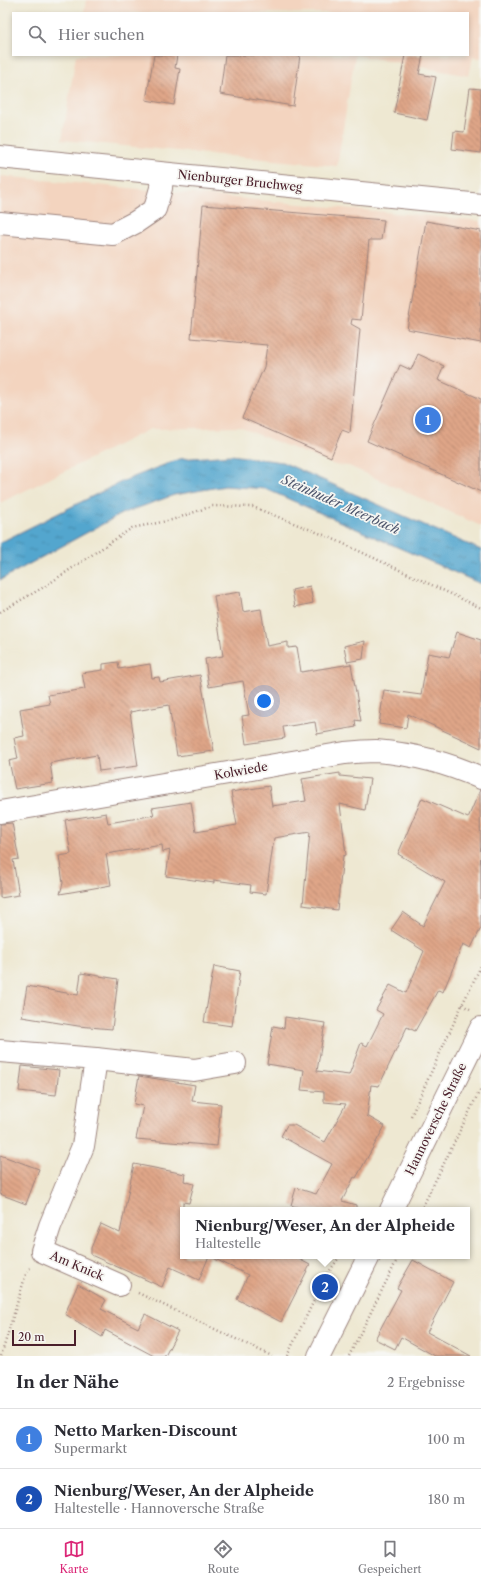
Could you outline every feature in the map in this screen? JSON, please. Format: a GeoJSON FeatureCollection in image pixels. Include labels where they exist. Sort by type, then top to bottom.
{"type":"FeatureCollection","features":[{"type":"Feature","properties":{"kind":"street","name":"Nienburger Bruchweg"},"geometry":{"type":"LineString","coordinates":[[0,157],[481,205]]}},
{"type":"Feature","properties":{"kind":"street"},"geometry":{"type":"LineString","coordinates":[[0,223],[113,234],[136,222],[155,209],[161,188],[162,174]]}},
{"type":"Feature","properties":{"kind":"street","name":"Kolwiede"},"geometry":{"type":"LineString","coordinates":[[0,812],[345,753],[375,751],[423,758],[461,769],[481,778]]}},
{"type":"Feature","properties":{"kind":"street","name":"Hannoversche Straße"},"geometry":{"type":"LineString","coordinates":[[393,1207],[478,1042]]}},
{"type":"Feature","properties":{"kind":"street"},"geometry":{"type":"LineString","coordinates":[[0,1050],[194,1070],[235,1063]]}},
{"type":"Feature","properties":{"kind":"street","name":"Am Knick"},"geometry":{"type":"LineString","coordinates":[[96,1059],[83,1146],[50,1226],[42,1251],[120,1285]]}},
{"type":"Feature","properties":{"kind":"street"},"geometry":{"type":"LineString","coordinates":[[319,1356],[368,1259]]}},
{"type":"Feature","properties":{"kind":"path"},"geometry":{"type":"LineString","coordinates":[[0,612],[44,586],[132,528],[172,520],[212,506],[253,507],[329,537],[448,594],[481,608]]}},
{"type":"Feature","properties":{"kind":"path"},"geometry":{"type":"LineString","coordinates":[[410,1118],[481,966]]}},
{"type":"Feature","properties":{"kind":"path"},"geometry":{"type":"LineString","coordinates":[[422,1207],[481,1088]]}},
{"type":"Feature","properties":{"kind":"path"},"geometry":{"type":"LineString","coordinates":[[1,1356],[26,1274],[42,1251]]}},
{"type":"Feature","properties":{"kind":"path"},"geometry":{"type":"LineString","coordinates":[[287,1356],[326,1276],[338,1259]]}},
{"type":"Feature","properties":{"kind":"path"},"geometry":{"type":"LineString","coordinates":[[349,1356],[398,1259]]}},
{"type":"Feature","properties":{"kind":"path","name":"Am Knick"},"geometry":{"type":"LineString","coordinates":[[120,1285],[272,1356]]}},
{"type":"Feature","properties":{"kind":"shaded area"},"geometry":{"type":"Polygon","coordinates":[[[86,0],[481,0],[481,58],[473,57],[469,76],[363,56],[469,56],[469,12],[84,12],[86,0]]]}},
{"type":"Feature","properties":{"kind":"shaded area"},"geometry":{"type":"Polygon","coordinates":[[[76,56],[355,56],[337,166],[62,140],[76,56]]]}},
{"type":"Feature","properties":{"kind":"shaded area"},"geometry":{"type":"Polygon","coordinates":[[[0,176],[481,221],[481,526],[349,466],[335,465],[239,427],[150,429],[0,503],[0,176]]]}},
{"type":"Feature","properties":{"kind":"water","name":"Steinhuder Meerbach"},"geometry":{"type":"Polygon","coordinates":[[[231,455],[282,462],[481,550],[481,584],[266,489],[225,486],[174,495],[121,514],[0,580],[0,543],[7,539],[121,482],[179,459],[231,455]]]}},
{"type":"Feature","properties":{"kind":"building"},"geometry":{"type":"Polygon","coordinates":[[[154,56],[177,56],[175,68],[180,69],[174,105],[146,100],[154,56]]]}},
{"type":"Feature","properties":{"kind":"building"},"geometry":{"type":"Polygon","coordinates":[[[225,56],[300,56],[293,106],[220,94],[225,56]]]}},
{"type":"Feature","properties":{"kind":"building"},"geometry":{"type":"Polygon","coordinates":[[[405,56],[423,56],[419,74],[436,77],[427,120],[394,113],[405,56]]]}},
{"type":"Feature","properties":{"kind":"building"},"geometry":{"type":"Polygon","coordinates":[[[470,88],[481,89],[481,153],[452,149],[454,131],[464,132],[470,88]]]}},
{"type":"Feature","properties":{"kind":"building"},"geometry":{"type":"Polygon","coordinates":[[[203,205],[384,220],[381,240],[369,240],[361,320],[352,319],[351,324],[360,329],[350,433],[342,430],[331,457],[242,418],[264,367],[267,345],[191,338],[203,205]]]}},
{"type":"Feature","properties":{"kind":"building"},"geometry":{"type":"Polygon","coordinates":[[[426,221],[481,231],[481,343],[407,329],[426,221]]]}},
{"type":"Feature","properties":{"kind":"building"},"geometry":{"type":"Polygon","coordinates":[[[418,354],[444,366],[438,380],[481,399],[481,492],[367,441],[400,365],[411,370],[418,354]]]}},
{"type":"Feature","properties":{"kind":"building"},"geometry":{"type":"Polygon","coordinates":[[[310,586],[313,603],[295,607],[292,590],[310,586]]]}},
{"type":"Feature","properties":{"kind":"building"},"geometry":{"type":"Polygon","coordinates":[[[240,592],[243,612],[261,609],[267,646],[288,642],[288,648],[297,647],[301,672],[351,664],[361,721],[355,720],[356,727],[317,734],[315,722],[283,727],[285,738],[246,744],[242,716],[249,715],[243,681],[209,687],[205,659],[223,656],[214,596],[240,592]]]}},
{"type":"Feature","properties":{"kind":"building"},"geometry":{"type":"Polygon","coordinates":[[[457,632],[481,640],[481,748],[408,714],[406,728],[379,724],[384,690],[421,695],[428,653],[449,657],[457,632]]]}},
{"type":"Feature","properties":{"kind":"building"},"geometry":{"type":"Polygon","coordinates":[[[365,641],[363,659],[347,662],[344,646],[365,641]]]}},
{"type":"Feature","properties":{"kind":"building"},"geometry":{"type":"Polygon","coordinates":[[[118,662],[119,669],[150,664],[152,678],[159,677],[160,682],[200,675],[214,751],[177,756],[169,705],[130,712],[138,766],[99,771],[97,755],[50,763],[53,783],[15,789],[9,761],[18,759],[14,738],[24,736],[20,709],[50,704],[48,695],[85,689],[82,673],[103,670],[103,664],[118,662]]]}},
{"type":"Feature","properties":{"kind":"building"},"geometry":{"type":"Polygon","coordinates":[[[340,773],[340,776],[370,779],[365,810],[340,804],[346,855],[343,856],[337,910],[303,905],[310,832],[274,838],[266,894],[250,892],[251,885],[214,880],[214,883],[166,876],[170,850],[163,852],[162,845],[106,854],[111,885],[60,894],[63,883],[59,856],[71,854],[65,820],[106,813],[108,823],[154,815],[152,808],[191,802],[196,832],[237,825],[231,792],[269,786],[272,806],[306,801],[302,779],[340,773]]]}},
{"type":"Feature","properties":{"kind":"building"},"geometry":{"type":"Polygon","coordinates":[[[480,790],[481,928],[471,948],[463,944],[443,992],[438,990],[415,1031],[407,1027],[379,1086],[371,1085],[367,1116],[385,1126],[356,1178],[354,1177],[342,1201],[356,1205],[356,1207],[296,1207],[291,1205],[296,1188],[316,1194],[332,1164],[281,1136],[287,1125],[294,1125],[325,1142],[346,1104],[324,1102],[324,1092],[301,1090],[304,1070],[267,1064],[273,1026],[284,1028],[285,1017],[325,1023],[317,1071],[349,1075],[361,1043],[367,1046],[383,1014],[376,1010],[390,985],[406,993],[424,951],[391,930],[403,912],[423,926],[445,882],[398,854],[422,798],[468,818],[480,790]]]}},
{"type":"Feature","properties":{"kind":"building"},"geometry":{"type":"Polygon","coordinates":[[[12,823],[19,859],[13,860],[19,895],[0,898],[0,824],[12,823]]]}},
{"type":"Feature","properties":{"kind":"building"},"geometry":{"type":"Polygon","coordinates":[[[214,966],[240,971],[232,1026],[204,1022],[214,966]]]}},
{"type":"Feature","properties":{"kind":"building"},"geometry":{"type":"Polygon","coordinates":[[[81,973],[118,979],[112,1029],[78,1026],[22,1017],[27,986],[78,995],[81,973]]]}},
{"type":"Feature","properties":{"kind":"building"},"geometry":{"type":"Polygon","coordinates":[[[22,1066],[59,1070],[56,1095],[19,1091],[22,1066]]]}},
{"type":"Feature","properties":{"kind":"building"},"geometry":{"type":"Polygon","coordinates":[[[139,1076],[195,1085],[192,1101],[221,1104],[217,1146],[136,1139],[143,1106],[134,1104],[139,1076]]]}},
{"type":"Feature","properties":{"kind":"building"},"geometry":{"type":"Polygon","coordinates":[[[0,1155],[39,1169],[26,1204],[0,1194],[0,1155]]]}},
{"type":"Feature","properties":{"kind":"building"},"geometry":{"type":"Polygon","coordinates":[[[134,1164],[185,1174],[184,1181],[194,1184],[189,1203],[183,1202],[183,1207],[180,1207],[180,1259],[208,1259],[199,1280],[170,1267],[162,1287],[91,1255],[91,1248],[101,1224],[120,1233],[134,1164]]]}},
{"type":"Feature","properties":{"kind":"building"},"geometry":{"type":"Polygon","coordinates":[[[215,1259],[299,1259],[310,1265],[281,1322],[237,1299],[248,1275],[215,1259]]]}},
{"type":"Feature","properties":{"kind":"building"},"geometry":{"type":"Polygon","coordinates":[[[413,1260],[453,1282],[427,1332],[471,1356],[435,1356],[401,1337],[395,1349],[375,1339],[401,1290],[397,1288],[413,1260]]]}},
{"type":"Feature","properties":{"kind":"building"},"geometry":{"type":"Polygon","coordinates":[[[78,1284],[106,1300],[101,1309],[138,1328],[145,1314],[178,1331],[165,1356],[154,1356],[105,1330],[102,1337],[65,1314],[78,1284]]]}},
{"type":"Feature","properties":{"kind":"place","name":"Netto Marken-Discount"},"geometry":{"type":"Point","coordinates":[428,420]}},
{"type":"Feature","properties":{"kind":"place","name":"Nienburg/Weser, An der Alpheide"},"geometry":{"type":"Point","coordinates":[325,1287]}}]}
